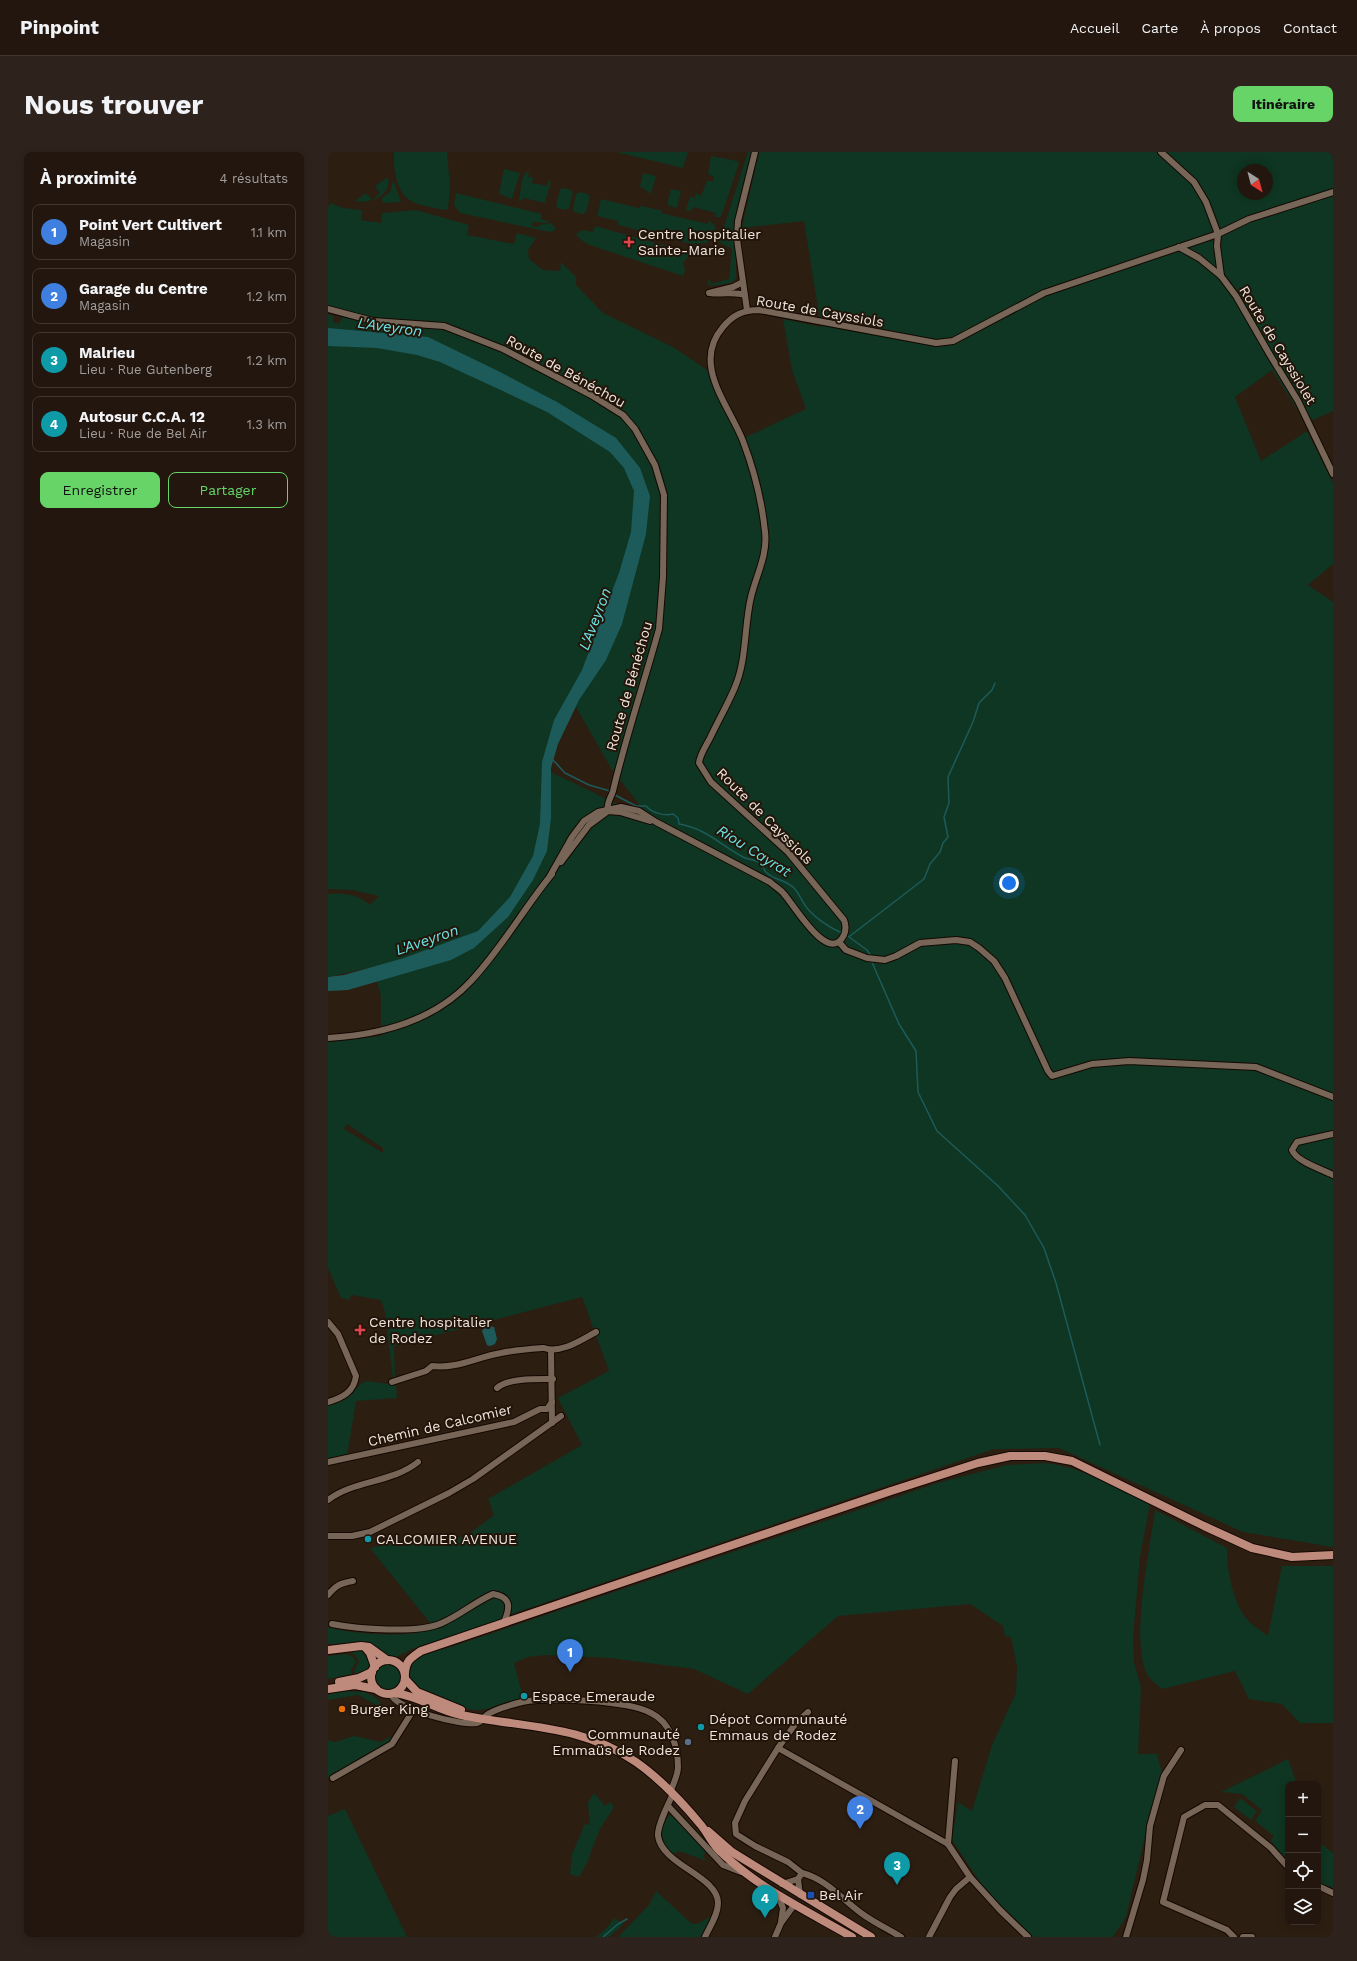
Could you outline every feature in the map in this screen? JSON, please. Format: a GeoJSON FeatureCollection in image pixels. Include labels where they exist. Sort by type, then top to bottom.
{"type":"FeatureCollection","features":[{"type":"Feature","properties":{"kind":"main road"},"geometry":{"type":"LineString","coordinates":[[393,1693],[402,1687],[405,1676],[405,1664],[409,1658],[421,1651],[948,1472],[1010,1456],[1045,1456],[1072,1461],[1252,1548],[1292,1557],[1333,1555]]}},
{"type":"Feature","properties":{"kind":"main road"},"geometry":{"type":"LineString","coordinates":[[365,1647],[370,1653],[373,1669],[372,1681],[376,1689]]}},
{"type":"Feature","properties":{"kind":"main road"},"geometry":{"type":"LineString","coordinates":[[328,1650],[365,1647],[372,1649],[400,1665],[405,1676],[417,1692],[428,1698],[482,1718]]}},
{"type":"Feature","properties":{"kind":"main road"},"geometry":{"type":"LineString","coordinates":[[328,1684],[359,1678],[379,1663],[414,1651],[421,1651]]}},
{"type":"Feature","properties":{"kind":"main road"},"geometry":{"type":"LineString","coordinates":[[328,1688],[355,1685],[376,1689],[384,1694],[393,1693],[410,1696],[441,1709],[482,1718],[574,1733],[601,1742],[636,1762],[672,1791],[702,1827],[712,1843],[722,1854],[747,1874],[852,1937]]}},
{"type":"Feature","properties":{"kind":"main road"},"geometry":{"type":"LineString","coordinates":[[702,1827],[732,1852],[782,1884],[871,1937]]}},
{"type":"Feature","properties":{"kind":"street"},"geometry":{"type":"LineString","coordinates":[[747,310],[737,238],[738,221],[756,152]]}},
{"type":"Feature","properties":{"kind":"street"},"geometry":{"type":"LineString","coordinates":[[1161,152],[1194,182],[1206,202],[1218,234],[1217,246],[1221,276]]}},
{"type":"Feature","properties":{"kind":"street","name":"Route de Cayssiols"},"geometry":{"type":"LineString","coordinates":[[840,941],[846,930],[844,920],[788,852],[711,782],[699,763],[736,685],[741,665],[751,598],[765,547],[766,533],[754,477],[743,441],[716,384],[710,364],[712,344],[718,333],[735,316],[747,310],[759,310],[936,343],[953,341],[1044,293],[1218,234],[1249,219],[1333,192]]}},
{"type":"Feature","properties":{"kind":"street","name":"Route de Cayssiolet"},"geometry":{"type":"LineString","coordinates":[[1179,247],[1199,258],[1221,276],[1247,313],[1298,401],[1333,474]]}},
{"type":"Feature","properties":{"kind":"street"},"geometry":{"type":"LineString","coordinates":[[743,282],[733,287],[709,293],[718,294],[736,292],[745,295]]}},
{"type":"Feature","properties":{"kind":"street","name":"Route de Bénéchou"},"geometry":{"type":"LineString","coordinates":[[328,309],[373,321],[444,326],[503,349],[591,395],[623,415],[635,429],[655,465],[664,495],[662,609],[659,629],[622,752],[613,794],[608,803],[608,811]]}},
{"type":"Feature","properties":{"kind":"street"},"geometry":{"type":"LineString","coordinates":[[328,1038],[360,1036],[391,1029],[422,1017],[449,1000],[470,982],[487,962],[589,825],[608,811],[620,812],[656,822],[770,882],[783,893],[822,940],[829,944],[840,941],[846,950],[871,958],[885,960],[896,956],[920,943],[956,940],[970,942],[994,961],[1005,978],[1048,1071],[1052,1076],[1092,1064],[1129,1061],[1256,1067],[1333,1097]]}},
{"type":"Feature","properties":{"kind":"street"},"geometry":{"type":"LineString","coordinates":[[1333,1134],[1297,1142],[1292,1150],[1298,1159],[1310,1163],[1333,1175]]}},
{"type":"Feature","properties":{"kind":"street"},"geometry":{"type":"LineString","coordinates":[[328,1322],[338,1334],[356,1376],[353,1387],[346,1394],[328,1402]]}},
{"type":"Feature","properties":{"kind":"street"},"geometry":{"type":"LineString","coordinates":[[392,1382],[426,1371],[432,1366],[443,1367],[467,1363],[500,1353],[544,1348],[551,1350],[560,1349],[596,1332]]}},
{"type":"Feature","properties":{"kind":"street"},"geometry":{"type":"LineString","coordinates":[[551,1350],[553,1379],[552,1423]]}},
{"type":"Feature","properties":{"kind":"street"},"geometry":{"type":"LineString","coordinates":[[496,1388],[502,1383],[544,1378],[553,1379]]}},
{"type":"Feature","properties":{"kind":"street","name":"Chemin de Calcomier"},"geometry":{"type":"LineString","coordinates":[[328,1462],[514,1422],[540,1409],[547,1409],[552,1402]]}},
{"type":"Feature","properties":{"kind":"street"},"geometry":{"type":"LineString","coordinates":[[328,1536],[352,1536],[370,1532],[442,1496],[473,1479],[561,1416]]}},
{"type":"Feature","properties":{"kind":"street"},"geometry":{"type":"LineString","coordinates":[[329,1497],[394,1475],[418,1462]]}},
{"type":"Feature","properties":{"kind":"street"},"geometry":{"type":"LineString","coordinates":[[328,1595],[335,1586],[354,1581]]}},
{"type":"Feature","properties":{"kind":"street"},"geometry":{"type":"LineString","coordinates":[[329,1623],[347,1627],[417,1629],[442,1623],[493,1594],[504,1598],[509,1604],[510,1609],[504,1622]]}},
{"type":"Feature","properties":{"kind":"street"},"geometry":{"type":"LineString","coordinates":[[393,1693],[392,1698],[398,1702],[434,1717],[455,1722],[476,1724],[481,1722],[482,1718],[501,1708],[522,1702],[593,1701],[638,1708],[651,1712],[669,1729],[677,1752],[678,1768],[669,1807],[659,1827],[658,1836],[661,1846],[668,1856],[690,1870],[715,1892],[718,1900],[716,1913],[705,1937]]}},
{"type":"Feature","properties":{"kind":"street"},"geometry":{"type":"LineString","coordinates":[[333,1778],[392,1744],[414,1709]]}},
{"type":"Feature","properties":{"kind":"street"},"geometry":{"type":"LineString","coordinates":[[800,1895],[800,1876],[788,1862],[755,1846],[736,1834],[735,1823],[745,1801],[778,1748],[796,1723],[808,1712]]}},
{"type":"Feature","properties":{"kind":"street"},"geometry":{"type":"LineString","coordinates":[[778,1748],[948,1844],[970,1877],[1000,1910],[1028,1937]]}},
{"type":"Feature","properties":{"kind":"street"},"geometry":{"type":"LineString","coordinates":[[1126,1937],[1143,1880],[1147,1860],[1150,1826],[1164,1776],[1181,1750]]}},
{"type":"Feature","properties":{"kind":"street"},"geometry":{"type":"LineString","coordinates":[[948,1844],[955,1761]]}},
{"type":"Feature","properties":{"kind":"street"},"geometry":{"type":"LineString","coordinates":[[1234,1937],[1227,1930],[1162,1902],[1184,1817],[1205,1806],[1218,1805],[1271,1848],[1285,1864]]}},
{"type":"Feature","properties":{"kind":"street"},"geometry":{"type":"LineString","coordinates":[[669,1807],[723,1864],[747,1874]]}},
{"type":"Feature","properties":{"kind":"street"},"geometry":{"type":"LineString","coordinates":[[782,1884],[800,1876],[810,1875],[825,1884],[861,1913],[901,1937]]}},
{"type":"Feature","properties":{"kind":"street"},"geometry":{"type":"LineString","coordinates":[[929,1937],[953,1893],[970,1877]]}},
{"type":"Feature","properties":{"kind":"street"},"geometry":{"type":"LineString","coordinates":[[1321,1887],[1333,1893]]}},
{"type":"Feature","properties":{"kind":"street"},"geometry":{"type":"LineString","coordinates":[[776,1892],[783,1908],[781,1923]]}},
{"type":"Feature","properties":{"kind":"street"},"geometry":{"type":"LineString","coordinates":[[775,1937],[781,1923],[795,1904]]}},
{"type":"Feature","properties":{"kind":"street"},"geometry":{"type":"LineString","coordinates":[[1243,1937],[1252,1937]]}},
{"type":"Feature","properties":{"kind":"green space"},"geometry":{"type":"Polygon","coordinates":[[[394,152],[447,152],[450,186],[448,209],[444,210],[420,205],[411,201],[404,195],[396,177],[394,152]]]}},
{"type":"Feature","properties":{"kind":"green space"},"geometry":{"type":"Polygon","coordinates":[[[616,152],[688,152],[683,168],[616,152]]]}},
{"type":"Feature","properties":{"kind":"green space"},"geometry":{"type":"Polygon","coordinates":[[[748,152],[752,152],[736,213],[736,279],[731,283],[709,286],[707,280],[710,280],[711,284],[729,279],[732,249],[719,242],[748,152]]]}},
{"type":"Feature","properties":{"kind":"green space"},"geometry":{"type":"Polygon","coordinates":[[[759,152],[1333,152],[1333,411],[1306,423],[1272,370],[1235,397],[1261,461],[1307,431],[1333,483],[1333,564],[1308,585],[1333,602],[1333,1547],[1243,1532],[1059,1448],[994,1449],[503,1617],[501,1619],[412,1649],[396,1657],[388,1656],[370,1643],[328,1644],[328,1627],[367,1634],[410,1634],[435,1629],[370,1548],[405,1540],[446,1541],[468,1535],[494,1515],[488,1499],[582,1445],[558,1398],[609,1371],[582,1297],[394,1346],[395,1380],[393,1379],[385,1312],[381,1300],[351,1295],[349,1300],[341,1298],[328,1268],[328,1042],[381,1036],[381,996],[373,967],[328,977],[328,894],[340,893],[351,895],[370,905],[379,896],[352,890],[328,889],[328,314],[334,316],[333,322],[339,324],[343,315],[328,307],[328,208],[330,203],[343,208],[362,210],[361,220],[381,223],[382,213],[416,210],[469,225],[467,235],[514,244],[517,233],[536,238],[528,250],[529,259],[543,270],[560,271],[561,262],[576,277],[576,285],[603,313],[673,347],[716,376],[744,438],[806,409],[792,370],[783,319],[821,327],[804,221],[742,228],[759,152]],[[576,707],[554,720],[542,787],[551,772],[652,821],[611,768],[576,707]],[[347,1124],[344,1129],[383,1153],[383,1148],[347,1124]]]}},
{"type":"Feature","properties":{"kind":"green space"},"geometry":{"type":"Polygon","coordinates":[[[711,156],[737,161],[739,163],[721,217],[715,217],[716,213],[693,207],[692,211],[686,210],[690,197],[695,198],[696,193],[701,196],[707,181],[713,181],[714,177],[708,174],[711,156]]]}},
{"type":"Feature","properties":{"kind":"green space"},"geometry":{"type":"Polygon","coordinates":[[[504,169],[520,173],[512,199],[499,194],[504,169]]]}},
{"type":"Feature","properties":{"kind":"green space"},"geometry":{"type":"Polygon","coordinates":[[[526,172],[529,172],[528,177],[533,177],[532,183],[547,186],[548,181],[551,181],[545,203],[523,198],[522,201],[519,200],[522,179],[526,172]]]}},
{"type":"Feature","properties":{"kind":"green space"},"geometry":{"type":"Polygon","coordinates":[[[643,173],[656,176],[651,194],[640,186],[643,173]]]}},
{"type":"Feature","properties":{"kind":"green space"},"geometry":{"type":"Polygon","coordinates":[[[388,177],[387,189],[379,197],[372,200],[380,193],[375,186],[388,177]]]}},
{"type":"Feature","properties":{"kind":"green space"},"geometry":{"type":"Polygon","coordinates":[[[393,180],[401,202],[384,203],[381,199],[390,192],[393,180]]]}},
{"type":"Feature","properties":{"kind":"green space"},"geometry":{"type":"Polygon","coordinates":[[[563,188],[571,190],[573,193],[569,208],[566,210],[557,208],[556,205],[560,190],[563,188]]]}},
{"type":"Feature","properties":{"kind":"green space"},"geometry":{"type":"Polygon","coordinates":[[[671,189],[681,191],[677,208],[667,205],[671,189]]]}},
{"type":"Feature","properties":{"kind":"green space"},"geometry":{"type":"Polygon","coordinates":[[[580,192],[588,194],[590,198],[586,212],[583,214],[574,212],[573,209],[576,194],[580,192]]]}},
{"type":"Feature","properties":{"kind":"green space"},"geometry":{"type":"Polygon","coordinates":[[[366,193],[372,200],[361,202],[355,201],[366,193]]]}},
{"type":"Feature","properties":{"kind":"green space"},"geometry":{"type":"Polygon","coordinates":[[[456,193],[542,214],[541,219],[550,222],[533,222],[532,226],[538,227],[539,225],[551,223],[556,229],[551,232],[545,231],[460,213],[454,205],[456,193]]]}},
{"type":"Feature","properties":{"kind":"green space"},"geometry":{"type":"Polygon","coordinates":[[[601,199],[639,208],[640,206],[661,210],[661,213],[708,224],[709,220],[715,226],[717,235],[706,243],[692,244],[618,225],[618,221],[597,216],[601,199]]]}},
{"type":"Feature","properties":{"kind":"green space"},"geometry":{"type":"Polygon","coordinates":[[[595,226],[688,252],[689,256],[683,262],[685,271],[683,276],[587,244],[576,234],[583,230],[593,232],[595,226]]]}},
{"type":"Feature","properties":{"kind":"green space"},"geometry":{"type":"Polygon","coordinates":[[[367,1381],[396,1385],[397,1398],[356,1401],[347,1456],[328,1460],[328,1406],[346,1398],[362,1383],[367,1381]]]}},
{"type":"Feature","properties":{"kind":"green space"},"geometry":{"type":"Polygon","coordinates":[[[1045,1463],[1059,1465],[1086,1474],[1150,1504],[1140,1557],[1133,1638],[1134,1662],[1141,1687],[1138,1754],[1157,1754],[1162,1773],[1153,1802],[1126,1917],[1113,1937],[1033,1937],[986,1891],[952,1840],[958,1802],[972,1811],[992,1745],[1016,1693],[1017,1666],[1011,1637],[1005,1636],[1003,1626],[970,1604],[838,1616],[748,1694],[694,1669],[610,1658],[546,1655],[528,1657],[514,1663],[523,1698],[489,1709],[472,1710],[441,1700],[421,1690],[410,1680],[408,1674],[409,1668],[414,1657],[451,1647],[938,1483],[1006,1465],[1045,1463]]]}},
{"type":"Feature","properties":{"kind":"green space"},"geometry":{"type":"Polygon","coordinates":[[[1155,1510],[1227,1548],[1231,1584],[1241,1611],[1248,1621],[1268,1636],[1282,1566],[1333,1566],[1333,1723],[1300,1723],[1282,1704],[1249,1699],[1235,1671],[1162,1689],[1150,1678],[1147,1674],[1142,1659],[1140,1640],[1143,1594],[1155,1510]]]}},
{"type":"Feature","properties":{"kind":"green space"},"geometry":{"type":"Polygon","coordinates":[[[348,1651],[364,1651],[371,1663],[366,1671],[356,1675],[354,1671],[359,1661],[355,1655],[348,1651]]]}},
{"type":"Feature","properties":{"kind":"green space"},"geometry":{"type":"Polygon","coordinates":[[[347,1654],[353,1657],[356,1662],[351,1670],[352,1674],[328,1679],[328,1656],[347,1654]]]}},
{"type":"Feature","properties":{"kind":"green space"},"geometry":{"type":"Polygon","coordinates":[[[388,1664],[398,1668],[402,1678],[398,1688],[388,1692],[378,1688],[374,1678],[378,1668],[388,1664]]]}},
{"type":"Feature","properties":{"kind":"green space"},"geometry":{"type":"Polygon","coordinates":[[[341,1691],[365,1692],[376,1698],[386,1710],[358,1695],[328,1700],[328,1695],[341,1691]]]}},
{"type":"Feature","properties":{"kind":"green space"},"geometry":{"type":"Polygon","coordinates":[[[354,1736],[381,1742],[390,1737],[396,1738],[392,1743],[328,1778],[328,1740],[334,1742],[354,1736]]]}},
{"type":"Feature","properties":{"kind":"green space"},"geometry":{"type":"Polygon","coordinates":[[[1288,1759],[1296,1781],[1285,1781],[1285,1858],[1271,1841],[1274,1836],[1255,1821],[1262,1810],[1242,1794],[1221,1792],[1288,1759]]]}},
{"type":"Feature","properties":{"kind":"green space"},"geometry":{"type":"Polygon","coordinates":[[[594,1793],[605,1806],[611,1802],[614,1807],[600,1829],[589,1859],[579,1877],[570,1874],[572,1854],[585,1824],[590,1825],[588,1803],[594,1793]]]}},
{"type":"Feature","properties":{"kind":"green space"},"geometry":{"type":"Polygon","coordinates":[[[1240,1798],[1257,1811],[1251,1820],[1234,1807],[1240,1798]]]}},
{"type":"Feature","properties":{"kind":"green space"},"geometry":{"type":"Polygon","coordinates":[[[345,1809],[407,1937],[328,1937],[328,1816],[345,1809]]]}},
{"type":"Feature","properties":{"kind":"green space"},"geometry":{"type":"Polygon","coordinates":[[[672,1814],[706,1851],[703,1857],[707,1861],[679,1851],[673,1855],[669,1850],[663,1840],[662,1828],[663,1823],[672,1814]]]}},
{"type":"Feature","properties":{"kind":"green space"},"geometry":{"type":"Polygon","coordinates":[[[1321,1843],[1333,1853],[1333,1888],[1321,1883],[1321,1843]]]}},
{"type":"Feature","properties":{"kind":"green space"},"geometry":{"type":"Polygon","coordinates":[[[656,1891],[692,1924],[713,1917],[702,1937],[618,1937],[649,1905],[656,1891]]]}},
{"type":"Feature","properties":{"kind":"green space"},"geometry":{"type":"Polygon","coordinates":[[[614,1918],[624,1924],[609,1937],[596,1937],[607,1928],[614,1918]]]}},
{"type":"Feature","properties":{"kind":"water"},"geometry":{"type":"Polygon","coordinates":[[[328,328],[428,337],[498,371],[557,402],[616,438],[640,468],[650,496],[646,534],[622,624],[606,660],[579,700],[558,744],[551,768],[551,818],[547,851],[533,880],[508,917],[474,948],[451,960],[348,990],[328,991],[328,977],[344,975],[404,958],[478,931],[510,897],[533,856],[540,824],[542,762],[554,720],[582,670],[619,573],[631,532],[634,491],[624,468],[610,452],[547,412],[440,362],[417,355],[377,348],[328,346],[328,328]]]}},
{"type":"Feature","properties":{"kind":"water"},"geometry":{"type":"Polygon","coordinates":[[[490,1326],[494,1327],[497,1339],[495,1344],[490,1346],[487,1345],[482,1331],[484,1328],[490,1326]]]}},
{"type":"Feature","properties":{"kind":"waterway"},"geometry":{"type":"LineString","coordinates":[[850,936],[924,879],[930,864],[940,852],[943,843],[948,837],[944,817],[949,803],[948,777],[973,722],[979,703],[992,690],[995,683]]}},
{"type":"Feature","properties":{"kind":"waterway"},"geometry":{"type":"LineString","coordinates":[[553,760],[565,773],[589,785],[610,791]]}},
{"type":"Feature","properties":{"kind":"waterway","name":"Riou Cayrat"},"geometry":{"type":"LineString","coordinates":[[615,795],[636,806],[646,806],[651,810],[666,815],[673,814],[678,818],[679,824],[697,829],[743,857],[758,862],[770,875],[791,885],[805,906],[818,919],[842,933]]}},
{"type":"Feature","properties":{"kind":"waterway"},"geometry":{"type":"LineString","coordinates":[[845,934],[867,950],[871,956]]}},
{"type":"Feature","properties":{"kind":"waterway"},"geometry":{"type":"LineString","coordinates":[[871,960],[899,1024],[916,1051],[918,1092],[937,1131],[998,1186],[1025,1215],[1044,1248],[1056,1283],[1100,1445]]}},
{"type":"Feature","properties":{"kind":"waterway"},"geometry":{"type":"LineString","coordinates":[[603,1937],[618,1924],[627,1919]]}},
{"type":"Feature","properties":{"kind":"place","name":"Centre hospitalier Sainte-Marie"},"geometry":{"type":"Point","coordinates":[629,242]}},
{"type":"Feature","properties":{"kind":"place","name":"Centre hospitalier de Rodez"},"geometry":{"type":"Point","coordinates":[360,1330]}},
{"type":"Feature","properties":{"kind":"place","name":"CALCOMIER AVENUE"},"geometry":{"type":"Point","coordinates":[368,1539]}},
{"type":"Feature","properties":{"kind":"place","name":"Point Vert Cultivert"},"geometry":{"type":"Point","coordinates":[570,1672]}},
{"type":"Feature","properties":{"kind":"place","name":"Espace Emeraude"},"geometry":{"type":"Point","coordinates":[524,1696]}},
{"type":"Feature","properties":{"kind":"place","name":"Burger King"},"geometry":{"type":"Point","coordinates":[342,1709]}},
{"type":"Feature","properties":{"kind":"place","name":"Dépot Communauté Emmaus de Rodez"},"geometry":{"type":"Point","coordinates":[701,1727]}},
{"type":"Feature","properties":{"kind":"place","name":"Communauté Emmaüs de Rodez"},"geometry":{"type":"Point","coordinates":[688,1742]}},
{"type":"Feature","properties":{"kind":"place","name":"Garage du Centre"},"geometry":{"type":"Point","coordinates":[860,1829]}},
{"type":"Feature","properties":{"kind":"place","name":"Malrieu"},"geometry":{"type":"Point","coordinates":[897,1885]}},
{"type":"Feature","properties":{"kind":"place","name":"Bel Air"},"geometry":{"type":"Point","coordinates":[811,1895]}},
{"type":"Feature","properties":{"kind":"place","name":"Autosur C.C.A. 12"},"geometry":{"type":"Point","coordinates":[765,1918]}},
{"type":"Feature","properties":{"kind":"water label","name":"L'Aveyron"},"geometry":{"type":"Point","coordinates":[390,327]}},
{"type":"Feature","properties":{"kind":"water label","name":"L'Aveyron"},"geometry":{"type":"Point","coordinates":[595,619]}},
{"type":"Feature","properties":{"kind":"water label","name":"L'Aveyron"},"geometry":{"type":"Point","coordinates":[427,940]}}]}
